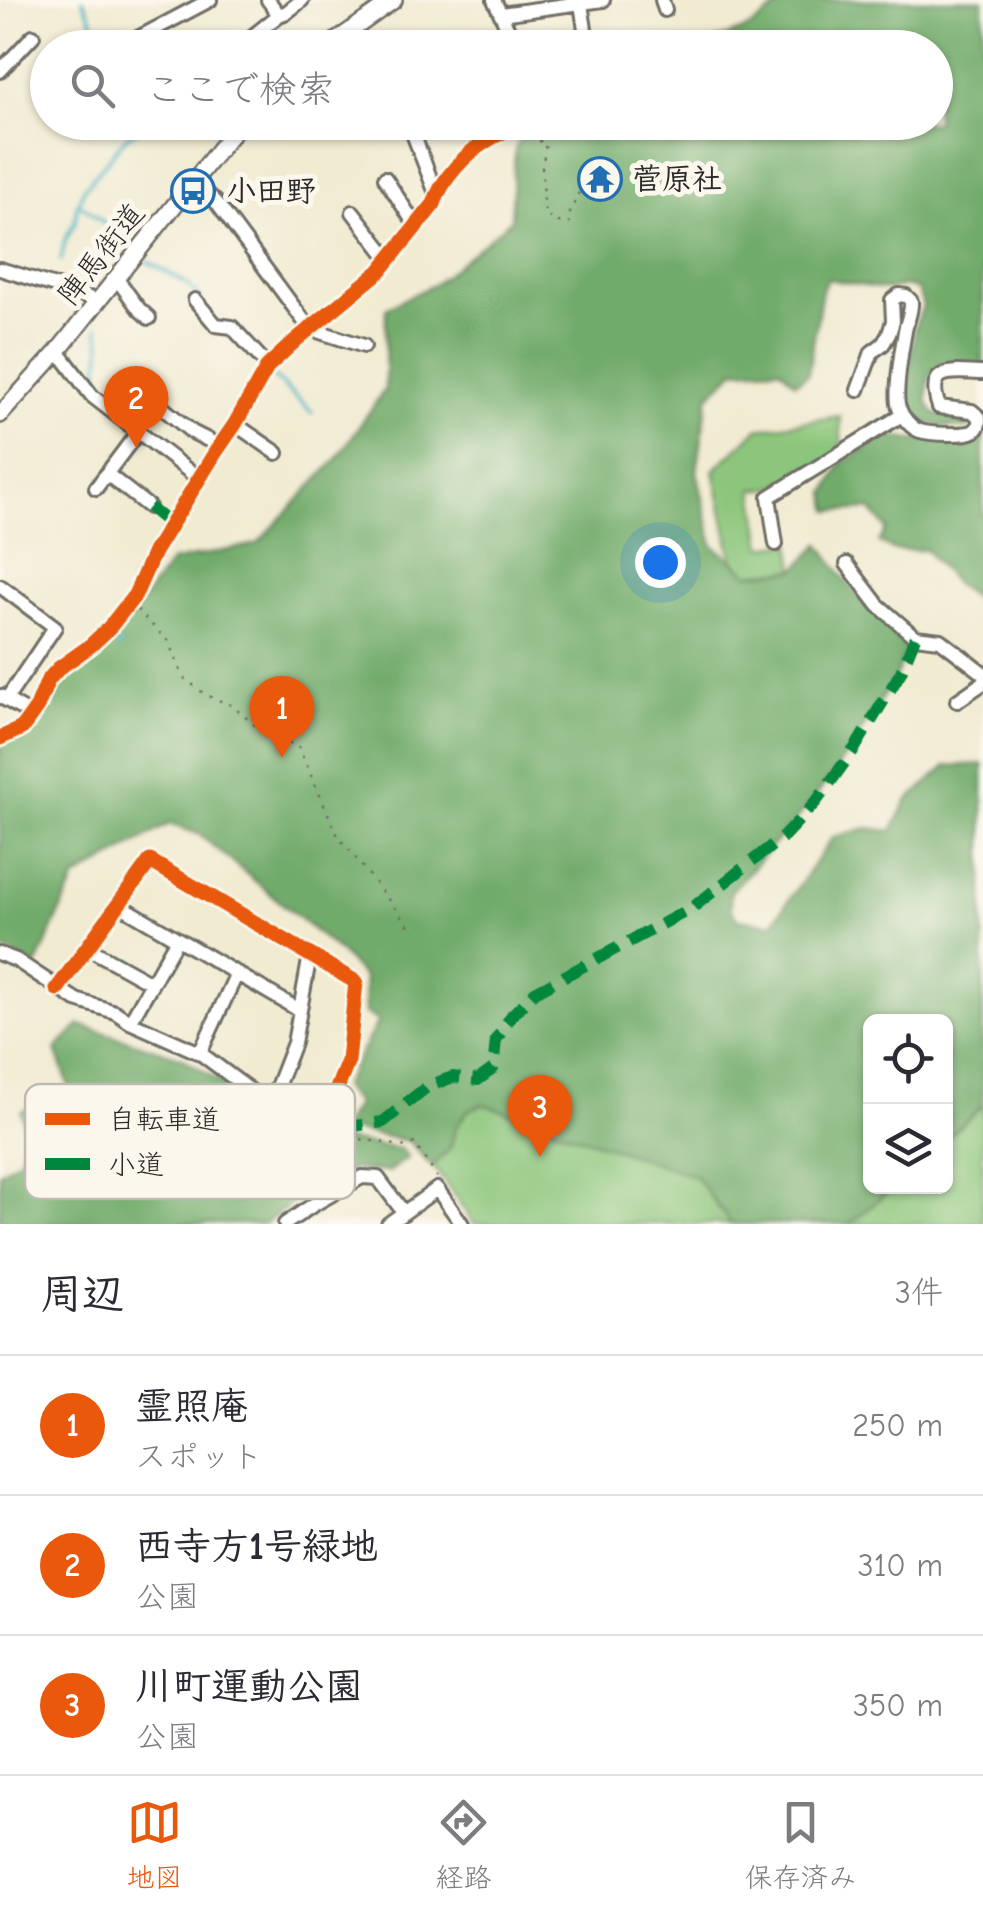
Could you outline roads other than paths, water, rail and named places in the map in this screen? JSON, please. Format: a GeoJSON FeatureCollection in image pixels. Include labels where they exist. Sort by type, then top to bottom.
{"type":"FeatureCollection","features":[{"type":"Feature","properties":{"kind":"main road"},"geometry":{"type":"LineString","coordinates":[[352,30],[394,0]]}},
{"type":"Feature","properties":{"kind":"main road","name":"陣馬街道"},"geometry":{"type":"LineString","coordinates":[[0,416],[58,352],[226,140]]}},
{"type":"Feature","properties":{"kind":"street"},"geometry":{"type":"LineString","coordinates":[[170,0],[178,17]]}},
{"type":"Feature","properties":{"kind":"street"},"geometry":{"type":"LineString","coordinates":[[153,30],[210,0]]}},
{"type":"Feature","properties":{"kind":"street"},"geometry":{"type":"LineString","coordinates":[[268,0],[278,14]]}},
{"type":"Feature","properties":{"kind":"street"},"geometry":{"type":"LineString","coordinates":[[259,30],[302,0]]}},
{"type":"Feature","properties":{"kind":"street"},"geometry":{"type":"LineString","coordinates":[[494,0],[509,30]]}},
{"type":"Feature","properties":{"kind":"street"},"geometry":{"type":"LineString","coordinates":[[501,14],[603,0]]}},
{"type":"Feature","properties":{"kind":"street"},"geometry":{"type":"LineString","coordinates":[[581,4],[585,30]]}},
{"type":"Feature","properties":{"kind":"street"},"geometry":{"type":"LineString","coordinates":[[0,71],[30,39]]}},
{"type":"Feature","properties":{"kind":"street"},"geometry":{"type":"LineString","coordinates":[[415,140],[437,196]]}},
{"type":"Feature","properties":{"kind":"street"},"geometry":{"type":"LineString","coordinates":[[0,738],[22,728],[58,668],[90,646],[129,602],[154,552],[268,366],[390,260],[465,159],[488,140]]}},
{"type":"Feature","properties":{"kind":"street"},"geometry":{"type":"LineString","coordinates":[[385,178],[416,226]]}},
{"type":"Feature","properties":{"kind":"street"},"geometry":{"type":"LineString","coordinates":[[194,180],[216,202],[311,329],[364,346]]}},
{"type":"Feature","properties":{"kind":"street"},"geometry":{"type":"LineString","coordinates":[[354,212],[390,260]]}},
{"type":"Feature","properties":{"kind":"street"},"geometry":{"type":"LineString","coordinates":[[0,268],[97,302]]}},
{"type":"Feature","properties":{"kind":"street"},"geometry":{"type":"LineString","coordinates":[[116,278],[150,318]]}},
{"type":"Feature","properties":{"kind":"street"},"geometry":{"type":"LineString","coordinates":[[858,390],[872,352],[889,334],[892,300],[898,295],[912,301],[896,397],[902,415],[912,426],[921,432],[973,432],[979,417],[972,411],[940,407],[936,398],[938,381],[947,371],[983,373]]}},
{"type":"Feature","properties":{"kind":"street"},"geometry":{"type":"LineString","coordinates":[[194,300],[208,323],[232,327],[268,366]]}},
{"type":"Feature","properties":{"kind":"street"},"geometry":{"type":"LineString","coordinates":[[58,352],[92,396],[199,479]]}},
{"type":"Feature","properties":{"kind":"street"},"geometry":{"type":"LineString","coordinates":[[157,397],[192,432],[220,446]]}},
{"type":"Feature","properties":{"kind":"street"},"geometry":{"type":"LineString","coordinates":[[776,544],[769,497],[902,415]]}},
{"type":"Feature","properties":{"kind":"street"},"geometry":{"type":"LineString","coordinates":[[235,424],[277,453]]}},
{"type":"Feature","properties":{"kind":"street"},"geometry":{"type":"LineString","coordinates":[[96,488],[138,432]]}},
{"type":"Feature","properties":{"kind":"street"},"geometry":{"type":"LineString","coordinates":[[107,474],[148,507]]}},
{"type":"Feature","properties":{"kind":"street"},"geometry":{"type":"LineString","coordinates":[[847,564],[878,605],[915,637],[940,640],[983,673]]}},
{"type":"Feature","properties":{"kind":"street"},"geometry":{"type":"LineString","coordinates":[[0,586],[55,627],[3,698],[32,714]]}},
{"type":"Feature","properties":{"kind":"street"},"geometry":{"type":"LineString","coordinates":[[957,701],[983,683]]}},
{"type":"Feature","properties":{"kind":"street"},"geometry":{"type":"LineString","coordinates":[[57,989],[150,860],[356,982],[348,1061],[339,1084]]}},
{"type":"Feature","properties":{"kind":"street"},"geometry":{"type":"LineString","coordinates":[[118,904],[300,1010]]}},
{"type":"Feature","properties":{"kind":"street"},"geometry":{"type":"LineString","coordinates":[[130,1022],[177,939]]}},
{"type":"Feature","properties":{"kind":"street"},"geometry":{"type":"LineString","coordinates":[[88,948],[151,984]]}},
{"type":"Feature","properties":{"kind":"street"},"geometry":{"type":"LineString","coordinates":[[0,954],[16,960],[76,1000],[115,1012],[200,1053],[242,1084]]}},
{"type":"Feature","properties":{"kind":"street"},"geometry":{"type":"LineString","coordinates":[[278,1084],[294,1042],[310,955]]}},
{"type":"Feature","properties":{"kind":"street"},"geometry":{"type":"LineString","coordinates":[[200,1053],[237,973]]}},
{"type":"Feature","properties":{"kind":"street"},"geometry":{"type":"LineString","coordinates":[[355,1182],[378,1178],[404,1213]]}},
{"type":"Feature","properties":{"kind":"street"},"geometry":{"type":"LineString","coordinates":[[388,1224],[438,1189],[462,1224]]}},
{"type":"Feature","properties":{"kind":"street"},"geometry":{"type":"LineString","coordinates":[[286,1224],[324,1199]]}},
{"type":"Feature","properties":{"kind":"waterway"},"geometry":{"type":"LineString","coordinates":[[83,0],[97,30]]}},
{"type":"Feature","properties":{"kind":"waterway"},"geometry":{"type":"LineString","coordinates":[[61,260],[84,189],[124,140]]}},
{"type":"Feature","properties":{"kind":"waterway"},"geometry":{"type":"LineString","coordinates":[[79,203],[128,242]]}},
{"type":"Feature","properties":{"kind":"waterway"},"geometry":{"type":"LineString","coordinates":[[147,261],[186,283],[199,297]]}},
{"type":"Feature","properties":{"kind":"waterway"},"geometry":{"type":"LineString","coordinates":[[95,387],[101,350],[98,328]]}},
{"type":"Feature","properties":{"kind":"waterway"},"geometry":{"type":"LineString","coordinates":[[268,372],[312,412]]}},
{"type":"Feature","properties":{"kind":"waterway"},"geometry":{"type":"LineString","coordinates":[[108,633],[120,647]]}},
{"type":"Feature","properties":{"kind":"place","name":"菅原社"},"geometry":{"type":"Point","coordinates":[600,179]}},
{"type":"Feature","properties":{"kind":"place","name":"小田野"},"geometry":{"type":"Point","coordinates":[193,191]}},
{"type":"Feature","properties":{"kind":"place","name":"西寺方1号緑地"},"geometry":{"type":"Point","coordinates":[136,448]}},
{"type":"Feature","properties":{"kind":"place","name":"霊照庵"},"geometry":{"type":"Point","coordinates":[282,758]}},
{"type":"Feature","properties":{"kind":"place","name":"川町運動公園"},"geometry":{"type":"Point","coordinates":[540,1157]}}]}
